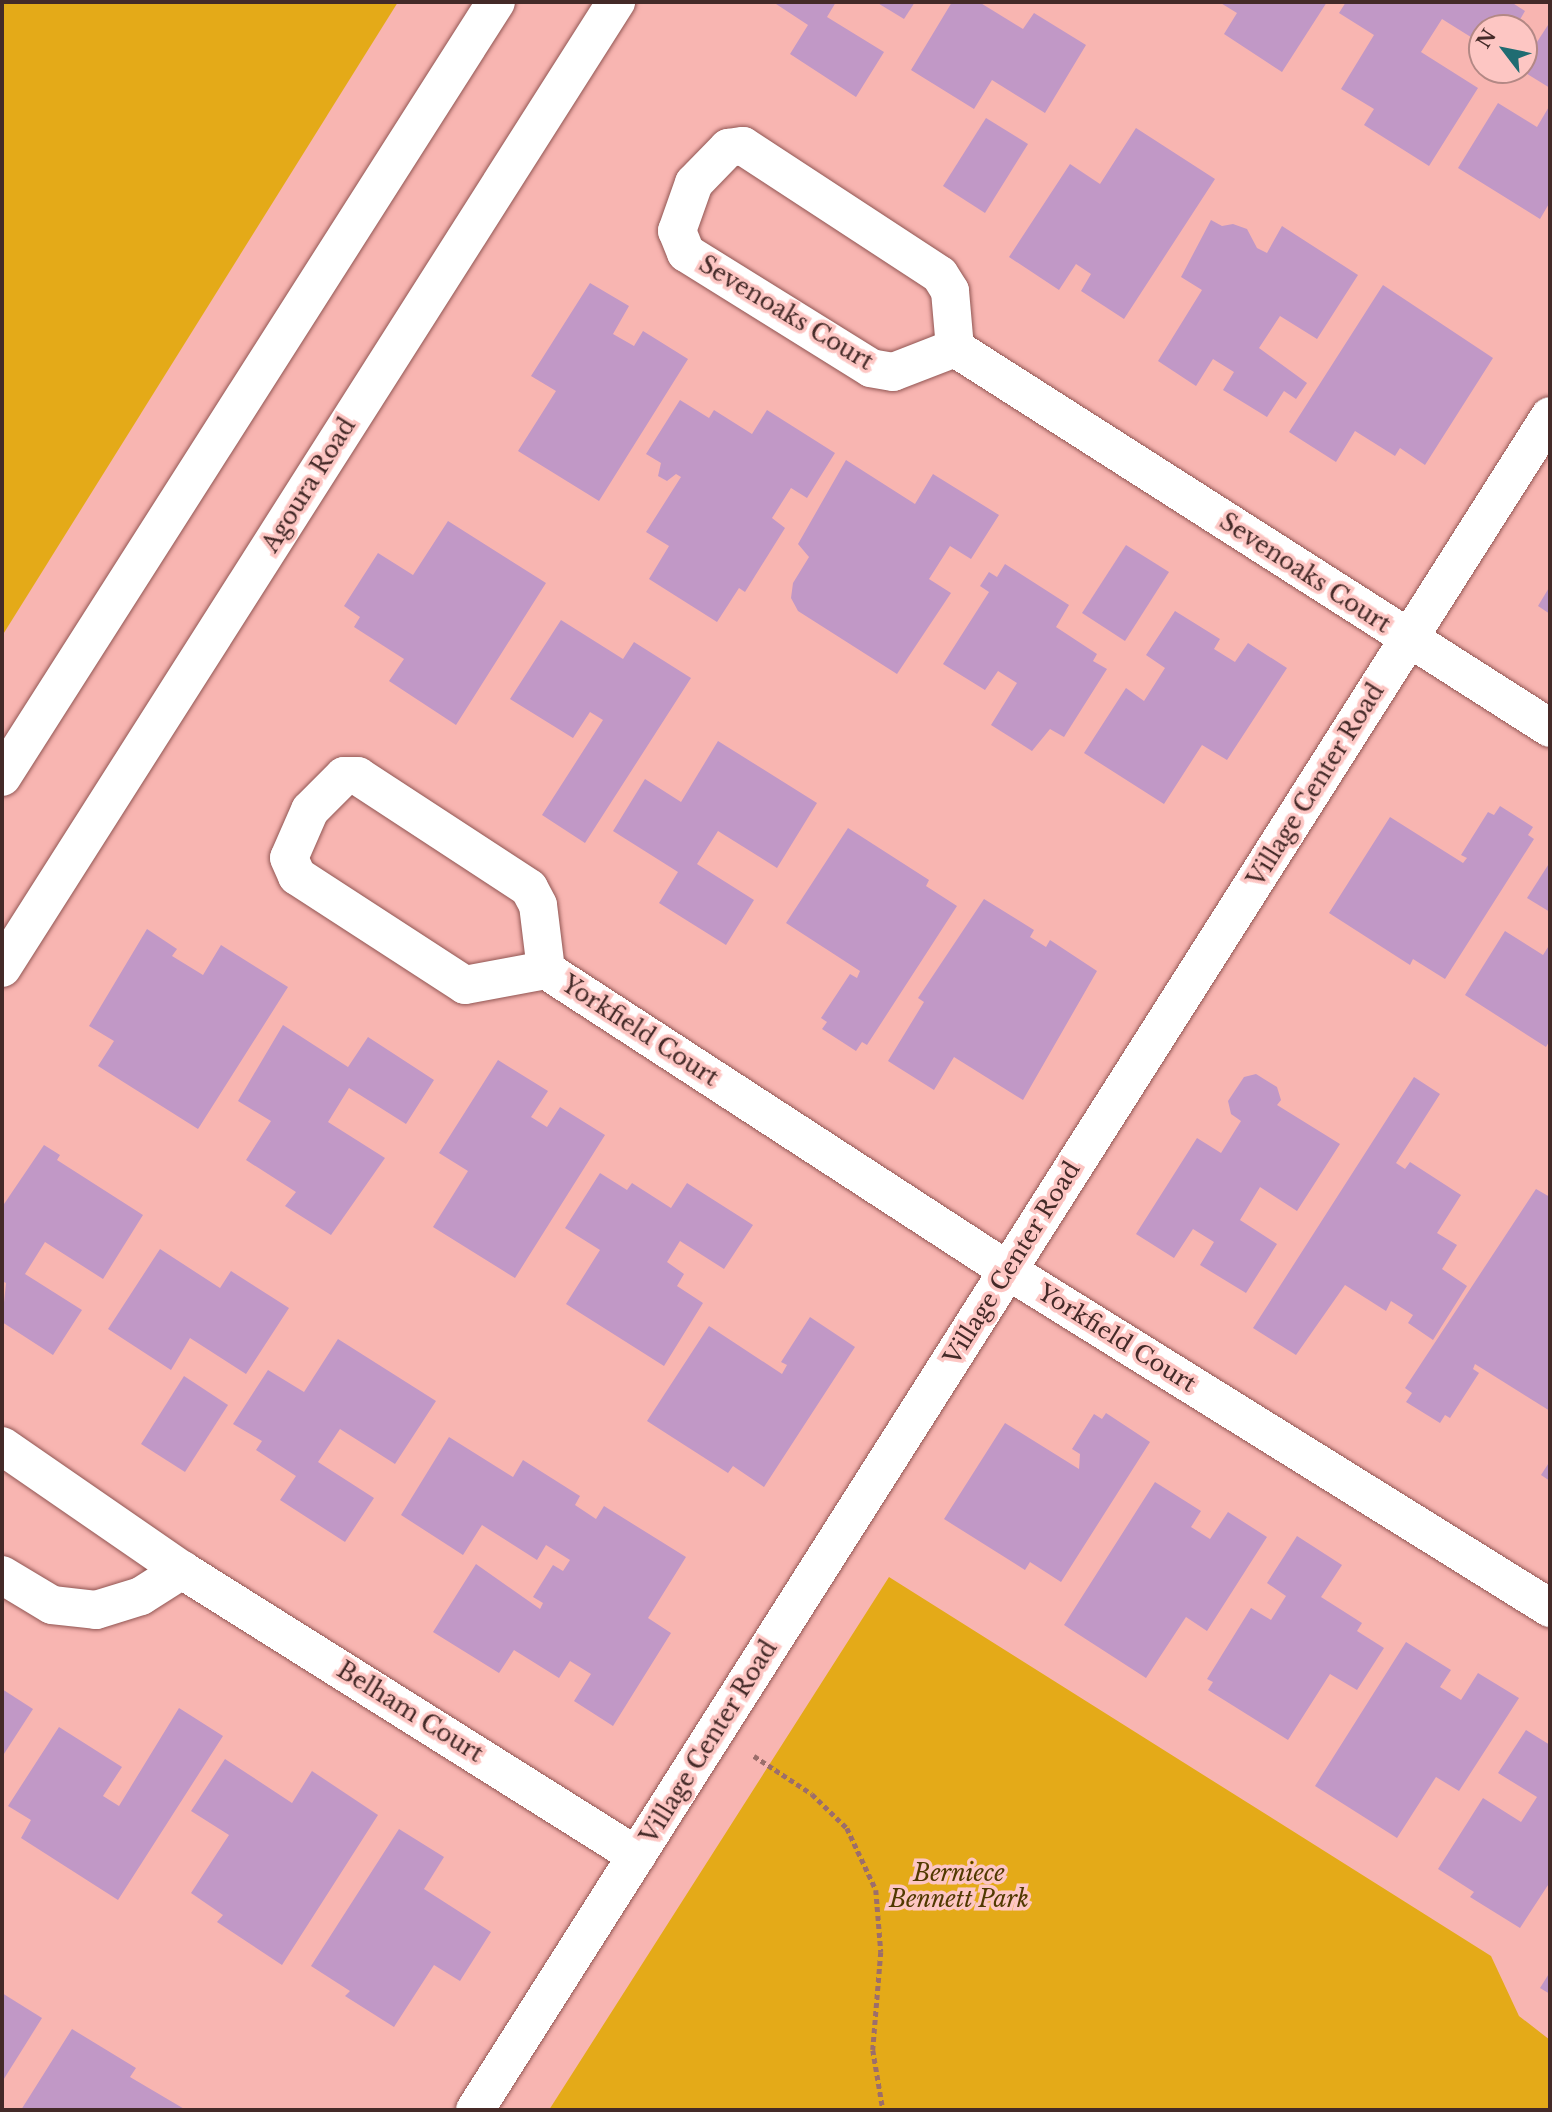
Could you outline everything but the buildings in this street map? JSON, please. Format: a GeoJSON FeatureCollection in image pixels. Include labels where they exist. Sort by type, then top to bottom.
{"type":"FeatureCollection","features":[{"type":"Feature","properties":{"kind":"street"},"geometry":{"type":"LineString","coordinates":[[2,777],[496,2]]}},
{"type":"Feature","properties":{"kind":"street","name":"Agoura Road"},"geometry":{"type":"LineString","coordinates":[[2,968],[616,2]]}},
{"type":"Feature","properties":{"kind":"street","name":"Sevenoaks Court"},"geometry":{"type":"LineString","coordinates":[[743,146],[940,275],[950,291],[955,348],[893,372],[871,368],[697,260],[686,253],[677,231],[694,183],[728,148],[743,146]]}},
{"type":"Feature","properties":{"kind":"street","name":"Sevenoaks Court"},"geometry":{"type":"LineString","coordinates":[[955,348],[1550,728]]}},
{"type":"Feature","properties":{"kind":"street","name":"Village Center Road"},"geometry":{"type":"LineString","coordinates":[[475,2110],[1550,416]]}},
{"type":"Feature","properties":{"kind":"street","name":"Yorkfield Court"},"geometry":{"type":"LineString","coordinates":[[546,970],[538,905],[529,888],[358,776],[344,776],[310,810],[289,858],[297,876],[465,985],[546,970],[1007,1270],[1550,1608]]}},
{"type":"Feature","properties":{"kind":"street","name":"Belham Court"},"geometry":{"type":"LineString","coordinates":[[2,1446],[182,1570],[637,1856]]}},
{"type":"Feature","properties":{"kind":"street"},"geometry":{"type":"LineString","coordinates":[[2,1575],[52,1605],[96,1610],[141,1596],[182,1570]]}},
{"type":"Feature","properties":{"kind":"path"},"geometry":{"type":"LineString","coordinates":[[715,1731],[813,1794],[847,1828],[876,1891],[881,1952],[873,2050],[883,2110]]}},
{"type":"Feature","properties":{"kind":"green space"},"geometry":{"type":"Polygon","coordinates":[[[2,2],[398,2],[2,636],[2,2]]]}},
{"type":"Feature","properties":{"kind":"green space","name":"Berniece Bennett Park"},"geometry":{"type":"Polygon","coordinates":[[[889,1577],[1491,1956],[1519,2016],[1550,2040],[1550,2110],[549,2110],[889,1577]]]}}]}
